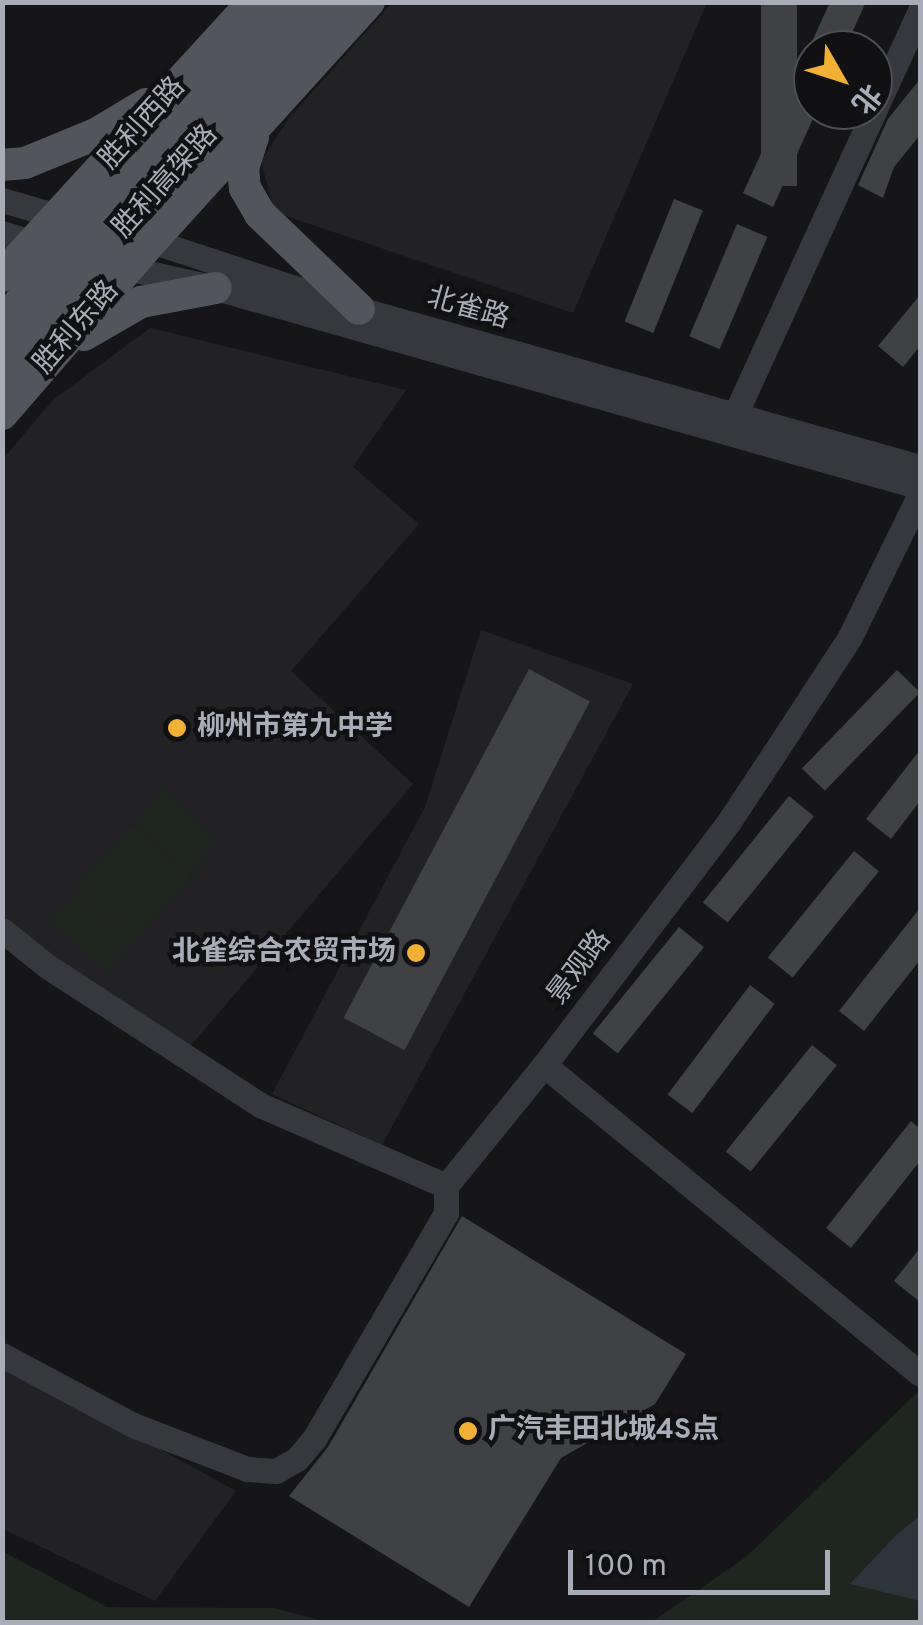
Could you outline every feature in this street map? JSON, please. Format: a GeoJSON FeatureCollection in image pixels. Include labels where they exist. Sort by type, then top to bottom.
{"type":"FeatureCollection","features":[{"type":"Feature","properties":{"kind":"main road","name":"胜利西路"},"geometry":{"type":"LineString","coordinates":[[17,238],[59,217],[253,2]]}},
{"type":"Feature","properties":{"kind":"main road","name":"胜利高架路"},"geometry":{"type":"LineString","coordinates":[[2,322],[136,216],[290,2]]}},
{"type":"Feature","properties":{"kind":"main road","name":"胜利高架路"},"geometry":{"type":"LineString","coordinates":[[2,362],[329,2]]}},
{"type":"Feature","properties":{"kind":"main road"},"geometry":{"type":"LineString","coordinates":[[2,295],[136,216],[255,132],[369,2]]}},
{"type":"Feature","properties":{"kind":"main road"},"geometry":{"type":"LineString","coordinates":[[2,165],[25,163],[96,134],[180,83]]}},
{"type":"Feature","properties":{"kind":"main road"},"geometry":{"type":"LineString","coordinates":[[255,132],[243,167],[244,188],[260,214],[290,246],[359,309]]}},
{"type":"Feature","properties":{"kind":"main road"},"geometry":{"type":"LineString","coordinates":[[2,392],[136,216]]}},
{"type":"Feature","properties":{"kind":"main road","name":"胜利东路"},"geometry":{"type":"LineString","coordinates":[[2,414],[128,269],[136,216]]}},
{"type":"Feature","properties":{"kind":"main road"},"geometry":{"type":"LineString","coordinates":[[2,276],[17,238]]}},
{"type":"Feature","properties":{"kind":"main road"},"geometry":{"type":"LineString","coordinates":[[46,366],[97,324],[140,302],[216,288]]}},
{"type":"Feature","properties":{"kind":"street"},"geometry":{"type":"LineString","coordinates":[[734,417],[920,10]]}},
{"type":"Feature","properties":{"kind":"street","name":"北雀路"},"geometry":{"type":"LineString","coordinates":[[2,200],[59,217],[136,216],[359,309],[920,466]]}},
{"type":"Feature","properties":{"kind":"street","name":"北雀路"},"geometry":{"type":"LineString","coordinates":[[17,238],[128,269],[216,288],[920,491]]}},
{"type":"Feature","properties":{"kind":"street","name":"景观路"},"geometry":{"type":"LineString","coordinates":[[446,1186],[544,1065],[728,823],[850,637],[920,491]]}},
{"type":"Feature","properties":{"kind":"street"},"geometry":{"type":"LineString","coordinates":[[2,930],[47,966],[260,1105],[446,1186],[446,1213],[314,1438],[297,1458],[276,1471],[246,1469],[133,1426],[2,1355]]}},
{"type":"Feature","properties":{"kind":"street"},"geometry":{"type":"LineString","coordinates":[[544,1065],[920,1374]]}},
{"type":"Feature","properties":{"kind":"shaded area"},"geometry":{"type":"Polygon","coordinates":[[[392,3],[707,3],[573,313],[274,212],[261,161],[289,118],[392,3]]]}},
{"type":"Feature","properties":{"kind":"shaded area","name":"柳州市第九中学"},"geometry":{"type":"Polygon","coordinates":[[[150,328],[406,390],[353,467],[419,524],[291,671],[413,784],[183,1055],[3,917],[2,460],[53,400],[150,328]]]}},
{"type":"Feature","properties":{"kind":"shaded area","name":"北雀综合农贸市场"},"geometry":{"type":"Polygon","coordinates":[[[481,630],[633,684],[382,1145],[272,1094],[425,807],[481,630]]]}},
{"type":"Feature","properties":{"kind":"shaded area"},"geometry":{"type":"Polygon","coordinates":[[[161,791],[219,842],[192,873],[133,823],[161,791]]]}},
{"type":"Feature","properties":{"kind":"shaded area"},"geometry":{"type":"Polygon","coordinates":[[[132,825],[190,876],[135,939],[77,888],[132,825]]]}},
{"type":"Feature","properties":{"kind":"shaded area"},"geometry":{"type":"Polygon","coordinates":[[[77,891],[135,942],[108,972],[50,922],[77,891]]]}},
{"type":"Feature","properties":{"kind":"shaded area"},"geometry":{"type":"Polygon","coordinates":[[[2,1362],[236,1491],[155,1601],[3,1529],[2,1362]]]}},
{"type":"Feature","properties":{"kind":"shaded area"},"geometry":{"type":"Polygon","coordinates":[[[920,1390],[920,1622],[652,1622],[746,1557],[920,1390]]]}},
{"type":"Feature","properties":{"kind":"shaded area"},"geometry":{"type":"Polygon","coordinates":[[[920,1516],[920,1601],[850,1584],[896,1535],[920,1516]]]}},
{"type":"Feature","properties":{"kind":"shaded area"},"geometry":{"type":"Polygon","coordinates":[[[2,1551],[107,1607],[275,1608],[325,1622],[3,1622],[2,1551]]]}},
{"type":"Feature","properties":{"kind":"building"},"geometry":{"type":"Polygon","coordinates":[[[761,2],[797,2],[797,30],[793,30],[793,130],[797,130],[797,186],[761,186],[761,2]]]}},
{"type":"Feature","properties":{"kind":"building"},"geometry":{"type":"Polygon","coordinates":[[[830,2],[866,2],[853,30],[817,30],[830,2]]]}},
{"type":"Feature","properties":{"kind":"building"},"geometry":{"type":"Polygon","coordinates":[[[920,79],[920,135],[894,167],[883,198],[858,185],[883,130],[893,130],[893,113],[920,79]]]}},
{"type":"Feature","properties":{"kind":"building"},"geometry":{"type":"Polygon","coordinates":[[[793,83],[793,130],[808,130],[773,207],[743,193],[793,83]]]}},
{"type":"Feature","properties":{"kind":"building"},"geometry":{"type":"Polygon","coordinates":[[[674,199],[703,211],[653,333],[625,321],[674,199]]]}},
{"type":"Feature","properties":{"kind":"building"},"geometry":{"type":"Polygon","coordinates":[[[737,224],[767,237],[720,349],[689,336],[737,224]]]}},
{"type":"Feature","properties":{"kind":"building"},"geometry":{"type":"Polygon","coordinates":[[[920,295],[920,346],[903,367],[878,346],[920,295]]]}},
{"type":"Feature","properties":{"kind":"building"},"geometry":{"type":"Polygon","coordinates":[[[529,669],[590,701],[404,1050],[344,1018],[529,669]]]}},
{"type":"Feature","properties":{"kind":"building"},"geometry":{"type":"Polygon","coordinates":[[[897,670],[920,692],[825,791],[802,769],[897,670]]]}},
{"type":"Feature","properties":{"kind":"building"},"geometry":{"type":"Polygon","coordinates":[[[920,750],[920,801],[891,839],[866,819],[920,750]]]}},
{"type":"Feature","properties":{"kind":"building"},"geometry":{"type":"Polygon","coordinates":[[[789,796],[814,816],[728,923],[703,902],[789,796]]]}},
{"type":"Feature","properties":{"kind":"building"},"geometry":{"type":"Polygon","coordinates":[[[854,851],[879,871],[793,978],[768,957],[854,851]]]}},
{"type":"Feature","properties":{"kind":"building"},"geometry":{"type":"Polygon","coordinates":[[[920,908],[920,960],[864,1031],[839,1011],[920,908]]]}},
{"type":"Feature","properties":{"kind":"building"},"geometry":{"type":"Polygon","coordinates":[[[679,927],[704,947],[618,1054],[593,1033],[679,927]]]}},
{"type":"Feature","properties":{"kind":"building"},"geometry":{"type":"Polygon","coordinates":[[[750,985],[775,1004],[692,1113],[668,1094],[750,985]]]}},
{"type":"Feature","properties":{"kind":"building"},"geometry":{"type":"Polygon","coordinates":[[[812,1045],[837,1065],[751,1172],[726,1151],[812,1045]]]}},
{"type":"Feature","properties":{"kind":"building"},"geometry":{"type":"Polygon","coordinates":[[[911,1121],[920,1129],[920,1161],[851,1248],[826,1228],[911,1121]]]}},
{"type":"Feature","properties":{"kind":"building","name":"广汽丰田北城4S点"},"geometry":{"type":"Polygon","coordinates":[[[462,1216],[686,1354],[655,1404],[561,1458],[469,1607],[289,1496],[328,1447],[462,1216]]]}},
{"type":"Feature","properties":{"kind":"building"},"geometry":{"type":"Polygon","coordinates":[[[920,1248],[920,1302],[894,1281],[920,1248]]]}},
{"type":"Feature","properties":{"kind":"place","name":"柳州市第九中学"},"geometry":{"type":"Point","coordinates":[177,728]}},
{"type":"Feature","properties":{"kind":"place","name":"北雀综合农贸市场"},"geometry":{"type":"Point","coordinates":[416,953]}},
{"type":"Feature","properties":{"kind":"place","name":"广汽丰田北城4S点"},"geometry":{"type":"Point","coordinates":[468,1431]}}]}
